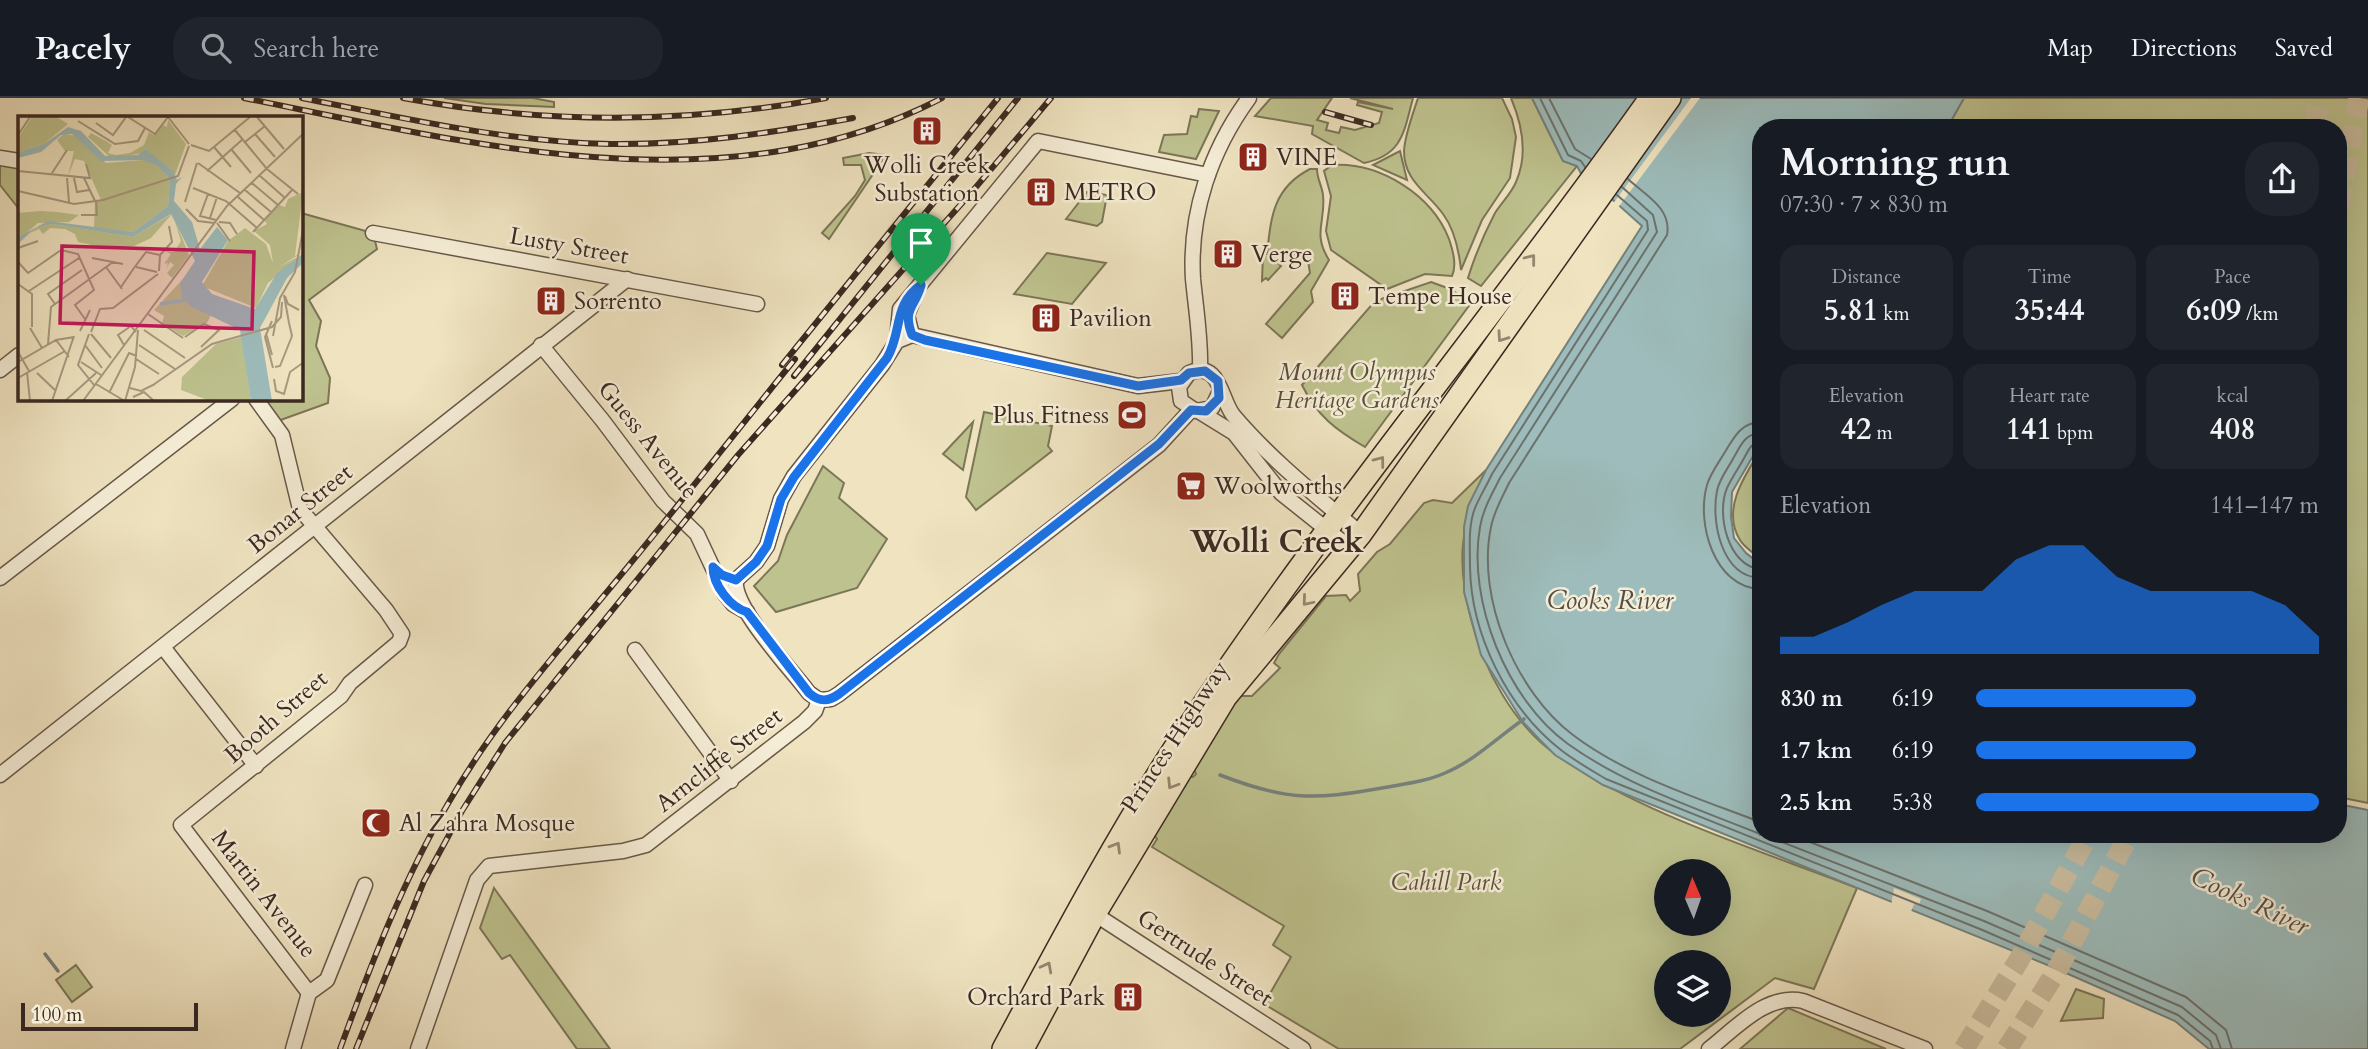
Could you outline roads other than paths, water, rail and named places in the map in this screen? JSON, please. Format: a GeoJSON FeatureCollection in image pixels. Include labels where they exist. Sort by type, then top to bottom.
{"type":"FeatureCollection","features":[{"type":"Feature","properties":{"kind":"highway","name":"Princes Highway"},"geometry":{"type":"LineString","coordinates":[[1003,1049],[1088,910],[1226,697],[1356,541],[1590,195],[1650,98]]}},
{"type":"Feature","properties":{"kind":"highway","name":"Princes Highway"},"geometry":{"type":"LineString","coordinates":[[1023,1049],[1088,910],[1174,749],[1334,523],[1590,195],[1670,98]]}},
{"type":"Feature","properties":{"kind":"street"},"geometry":{"type":"LineString","coordinates":[[1200,370],[1201,337],[1193,261],[1197,216],[1208,175],[1233,122],[1250,98]]}},
{"type":"Feature","properties":{"kind":"street"},"geometry":{"type":"LineString","coordinates":[[713,567],[722,575],[736,580],[756,562],[767,546],[781,499],[794,477],[882,365],[897,341],[900,309],[1038,141],[1208,175]]}},
{"type":"Feature","properties":{"kind":"street"},"geometry":{"type":"LineString","coordinates":[[0,158],[18,161]]}},
{"type":"Feature","properties":{"kind":"street","name":"Lusty Street"},"geometry":{"type":"LineString","coordinates":[[373,233],[757,304]]}},
{"type":"Feature","properties":{"kind":"street","name":"Bonar Street"},"geometry":{"type":"LineString","coordinates":[[0,775],[627,279]]}},
{"type":"Feature","properties":{"kind":"street"},"geometry":{"type":"LineString","coordinates":[[912,335],[908,310],[921,285]]}},
{"type":"Feature","properties":{"kind":"street"},"geometry":{"type":"LineString","coordinates":[[897,341],[912,335],[1138,386],[1181,380],[1189,373],[1200,370],[1215,376],[1231,412],[1334,523],[1356,541]]}},
{"type":"Feature","properties":{"kind":"street","name":"Guess Avenue"},"geometry":{"type":"LineString","coordinates":[[541,345],[663,501],[697,534],[725,594],[733,604],[747,612]]}},
{"type":"Feature","properties":{"kind":"street"},"geometry":{"type":"LineString","coordinates":[[0,370],[18,356]]}},
{"type":"Feature","properties":{"kind":"street"},"geometry":{"type":"LineString","coordinates":[[1181,380],[1181,401],[1234,433],[1281,493],[1334,523]]}},
{"type":"Feature","properties":{"kind":"street"},"geometry":{"type":"LineString","coordinates":[[1196,411],[1216,403],[1220,391]]}},
{"type":"Feature","properties":{"kind":"street"},"geometry":{"type":"LineString","coordinates":[[0,578],[229,401]]}},
{"type":"Feature","properties":{"kind":"street"},"geometry":{"type":"LineString","coordinates":[[257,401],[282,435],[300,509],[316,526]]}},
{"type":"Feature","properties":{"kind":"street","name":"Arncliffe Street"},"geometry":{"type":"LineString","coordinates":[[418,1049],[477,880],[489,866],[509,861],[623,851],[646,845],[804,722],[815,711],[819,700],[831,699],[849,687],[1159,444],[1196,411]]}},
{"type":"Feature","properties":{"kind":"street","name":"Booth Street"},"geometry":{"type":"LineString","coordinates":[[181,825],[341,696],[349,683],[399,642],[402,634],[400,628],[316,526]]}},
{"type":"Feature","properties":{"kind":"street","name":"Guess Avenue"},"geometry":{"type":"LineString","coordinates":[[736,580],[736,592],[747,612],[809,693],[819,700]]}},
{"type":"Feature","properties":{"kind":"street"},"geometry":{"type":"LineString","coordinates":[[163,647],[256,766]]}},
{"type":"Feature","properties":{"kind":"street"},"geometry":{"type":"LineString","coordinates":[[635,650],[731,781]]}},
{"type":"Feature","properties":{"kind":"street","name":"Martin Avenue"},"geometry":{"type":"LineString","coordinates":[[181,825],[309,993]]}},
{"type":"Feature","properties":{"kind":"street"},"geometry":{"type":"LineString","coordinates":[[293,1049],[309,993],[327,979],[365,885]]}},
{"type":"Feature","properties":{"kind":"street","name":"Gertrude Street"},"geometry":{"type":"LineString","coordinates":[[1088,910],[1303,1049]]}},
{"type":"Feature","properties":{"kind":"street"},"geometry":{"type":"LineString","coordinates":[[1709,1049],[1772,1003],[1788,999],[1803,1001],[1925,1049]]}},
{"type":"Feature","properties":{"kind":"water","name":"Cooks River"},"geometry":{"type":"Polygon","coordinates":[[[1532,98],[1964,98],[1952,119],[1752,119],[1752,458],[1732,492],[1731,517],[1734,538],[1752,558],[1752,843],[2347,843],[2347,806],[2368,810],[2368,1049],[2209,1049],[2175,1021],[2050,966],[1603,785],[1555,755],[1523,722],[1481,655],[1464,592],[1464,527],[1468,506],[1486,470],[1642,226],[1604,192],[1585,181],[1577,166],[1563,161],[1532,98]]]}},
{"type":"Feature","properties":{"kind":"waterway"},"geometry":{"type":"LineString","coordinates":[[1220,775],[1264,790],[1300,796],[1337,795],[1406,784],[1430,779],[1456,768],[1524,719]]}},
{"type":"Feature","properties":{"kind":"waterway"},"geometry":{"type":"LineString","coordinates":[[45,954],[58,971]]}},
{"type":"Feature","properties":{"kind":"tunnel"},"geometry":{"type":"LineString","coordinates":[[2316,119],[2319,98]]}},
{"type":"Feature","properties":{"kind":"tunnel"},"geometry":{"type":"LineString","coordinates":[[2347,161],[2359,98]]}},
{"type":"Feature","properties":{"kind":"tunnel"},"geometry":{"type":"LineString","coordinates":[[1964,1049],[2019,960],[2084,843]]}},
{"type":"Feature","properties":{"kind":"tunnel"},"geometry":{"type":"LineString","coordinates":[[2007,1049],[2056,972],[2125,843]]}},
{"type":"Feature","properties":{"kind":"railway"},"geometry":{"type":"LineString","coordinates":[[244,98],[507,148],[596,157],[685,160],[773,152],[859,132],[942,98]]}},
{"type":"Feature","properties":{"kind":"railway"},"geometry":{"type":"LineString","coordinates":[[302,98],[494,134],[611,144],[732,137],[853,118]]}},
{"type":"Feature","properties":{"kind":"railway"},"geometry":{"type":"LineString","coordinates":[[403,98],[508,113],[614,118],[721,113],[826,98]]}},
{"type":"Feature","properties":{"kind":"railway"},"geometry":{"type":"LineString","coordinates":[[782,365],[998,98]]}},
{"type":"Feature","properties":{"kind":"railway"},"geometry":{"type":"LineString","coordinates":[[794,376],[1018,98]]}},
{"type":"Feature","properties":{"kind":"railway"},"geometry":{"type":"LineString","coordinates":[[356,1049],[424,881],[462,811],[505,743],[738,455],[971,193],[1051,98]]}},
{"type":"Feature","properties":{"kind":"railway"},"geometry":{"type":"LineString","coordinates":[[1325,112],[1371,125]]}},
{"type":"Feature","properties":{"kind":"railway"},"geometry":{"type":"LineString","coordinates":[[340,1049],[402,892],[464,776],[534,680],[795,359]]}},
{"type":"Feature","properties":{"kind":"place","name":"Wolli Creek Substation"},"geometry":{"type":"Point","coordinates":[927,131]}},
{"type":"Feature","properties":{"kind":"place","name":"VINE"},"geometry":{"type":"Point","coordinates":[1253,157]}},
{"type":"Feature","properties":{"kind":"place","name":"METRO"},"geometry":{"type":"Point","coordinates":[1041,192]}},
{"type":"Feature","properties":{"kind":"place","name":"Verge"},"geometry":{"type":"Point","coordinates":[1228,254]}},
{"type":"Feature","properties":{"kind":"place","name":"Tempe House"},"geometry":{"type":"Point","coordinates":[1345,296]}},
{"type":"Feature","properties":{"kind":"place","name":"Sorrento"},"geometry":{"type":"Point","coordinates":[551,301]}},
{"type":"Feature","properties":{"kind":"place","name":"Pavilion"},"geometry":{"type":"Point","coordinates":[1046,318]}},
{"type":"Feature","properties":{"kind":"place","name":"Plus Fitness"},"geometry":{"type":"Point","coordinates":[1132,415]}},
{"type":"Feature","properties":{"kind":"place","name":"Woolworths"},"geometry":{"type":"Point","coordinates":[1191,486]}},
{"type":"Feature","properties":{"kind":"place","name":"Al Zahra Mosque"},"geometry":{"type":"Point","coordinates":[376,823]}},
{"type":"Feature","properties":{"kind":"place","name":"Orchard Park"},"geometry":{"type":"Point","coordinates":[1128,997]}},
{"type":"Feature","properties":{"kind":"district","name":"Wolli Creek"},"geometry":{"type":"Point","coordinates":[1277,542]}},
{"type":"Feature","properties":{"kind":"park label","name":"Mount Olympus Heritage Gardens"},"geometry":{"type":"Point","coordinates":[1357,386]}},
{"type":"Feature","properties":{"kind":"park label","name":"Cahill Park"},"geometry":{"type":"Point","coordinates":[1446,882]}}]}
